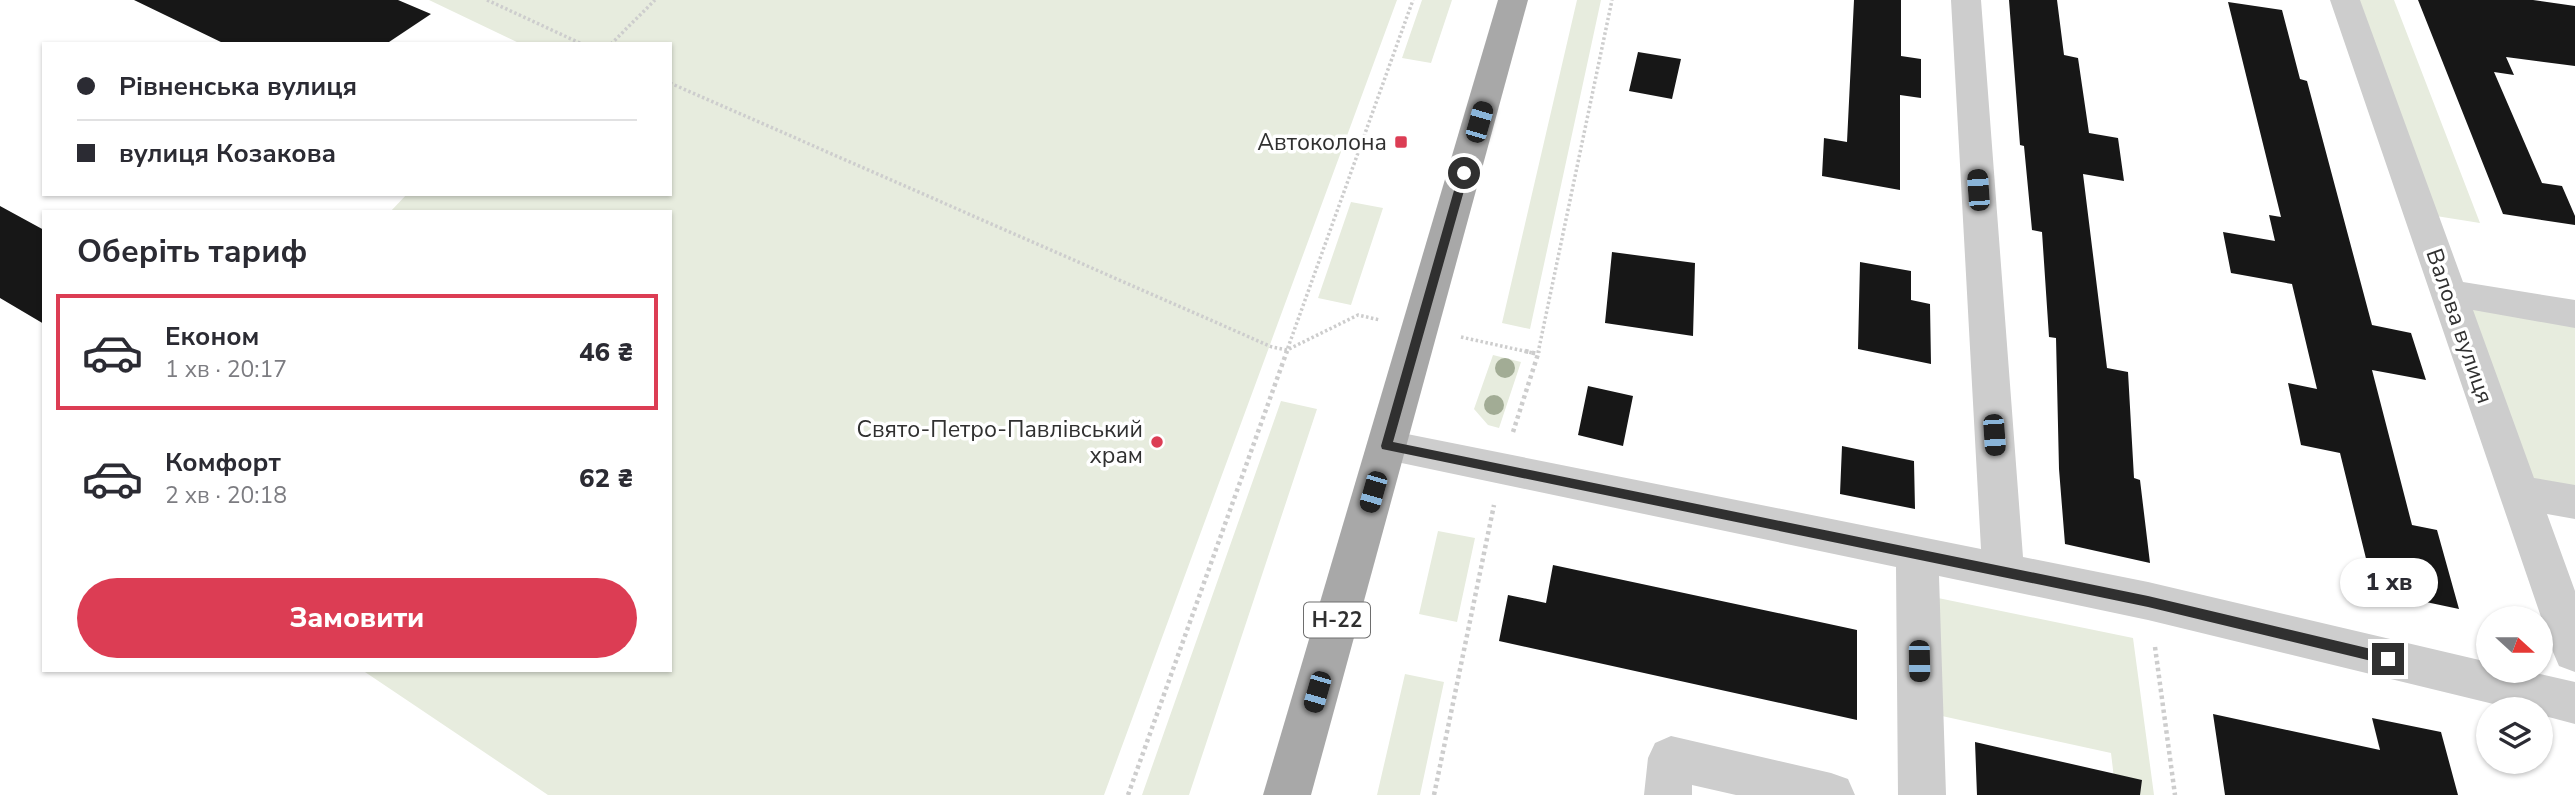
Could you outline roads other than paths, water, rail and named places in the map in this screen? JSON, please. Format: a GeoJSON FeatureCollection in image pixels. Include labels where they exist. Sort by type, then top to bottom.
{"type":"FeatureCollection","features":[{"type":"Feature","properties":{"kind":"main road","name":"Н-22"},"geometry":{"type":"LineString","coordinates":[[1287,795],[1513,0]]}},
{"type":"Feature","properties":{"kind":"street"},"geometry":{"type":"LineString","coordinates":[[1966,0],[2003,571]]}},
{"type":"Feature","properties":{"kind":"street","name":"Валова вулиця"},"geometry":{"type":"LineString","coordinates":[[2345,0],[2575,652]]}},
{"type":"Feature","properties":{"kind":"street"},"geometry":{"type":"LineString","coordinates":[[2448,292],[2575,314]]}},
{"type":"Feature","properties":{"kind":"street"},"geometry":{"type":"LineString","coordinates":[[1387,446],[2148,601],[2575,703]]}},
{"type":"Feature","properties":{"kind":"street"},"geometry":{"type":"LineString","coordinates":[[2519,492],[2575,502]]}},
{"type":"Feature","properties":{"kind":"street"},"geometry":{"type":"LineString","coordinates":[[1917,554],[1922,795]]}},
{"type":"Feature","properties":{"kind":"street"},"geometry":{"type":"LineString","coordinates":[[1668,795],[1671,758],[1831,795]]}},
{"type":"Feature","properties":{"kind":"place","name":"Автоколона"},"geometry":{"type":"Point","coordinates":[1401,142]}},
{"type":"Feature","properties":{"kind":"place","name":"Свято-Петро-Павлівський храм"},"geometry":{"type":"Point","coordinates":[1157,442]}}]}
